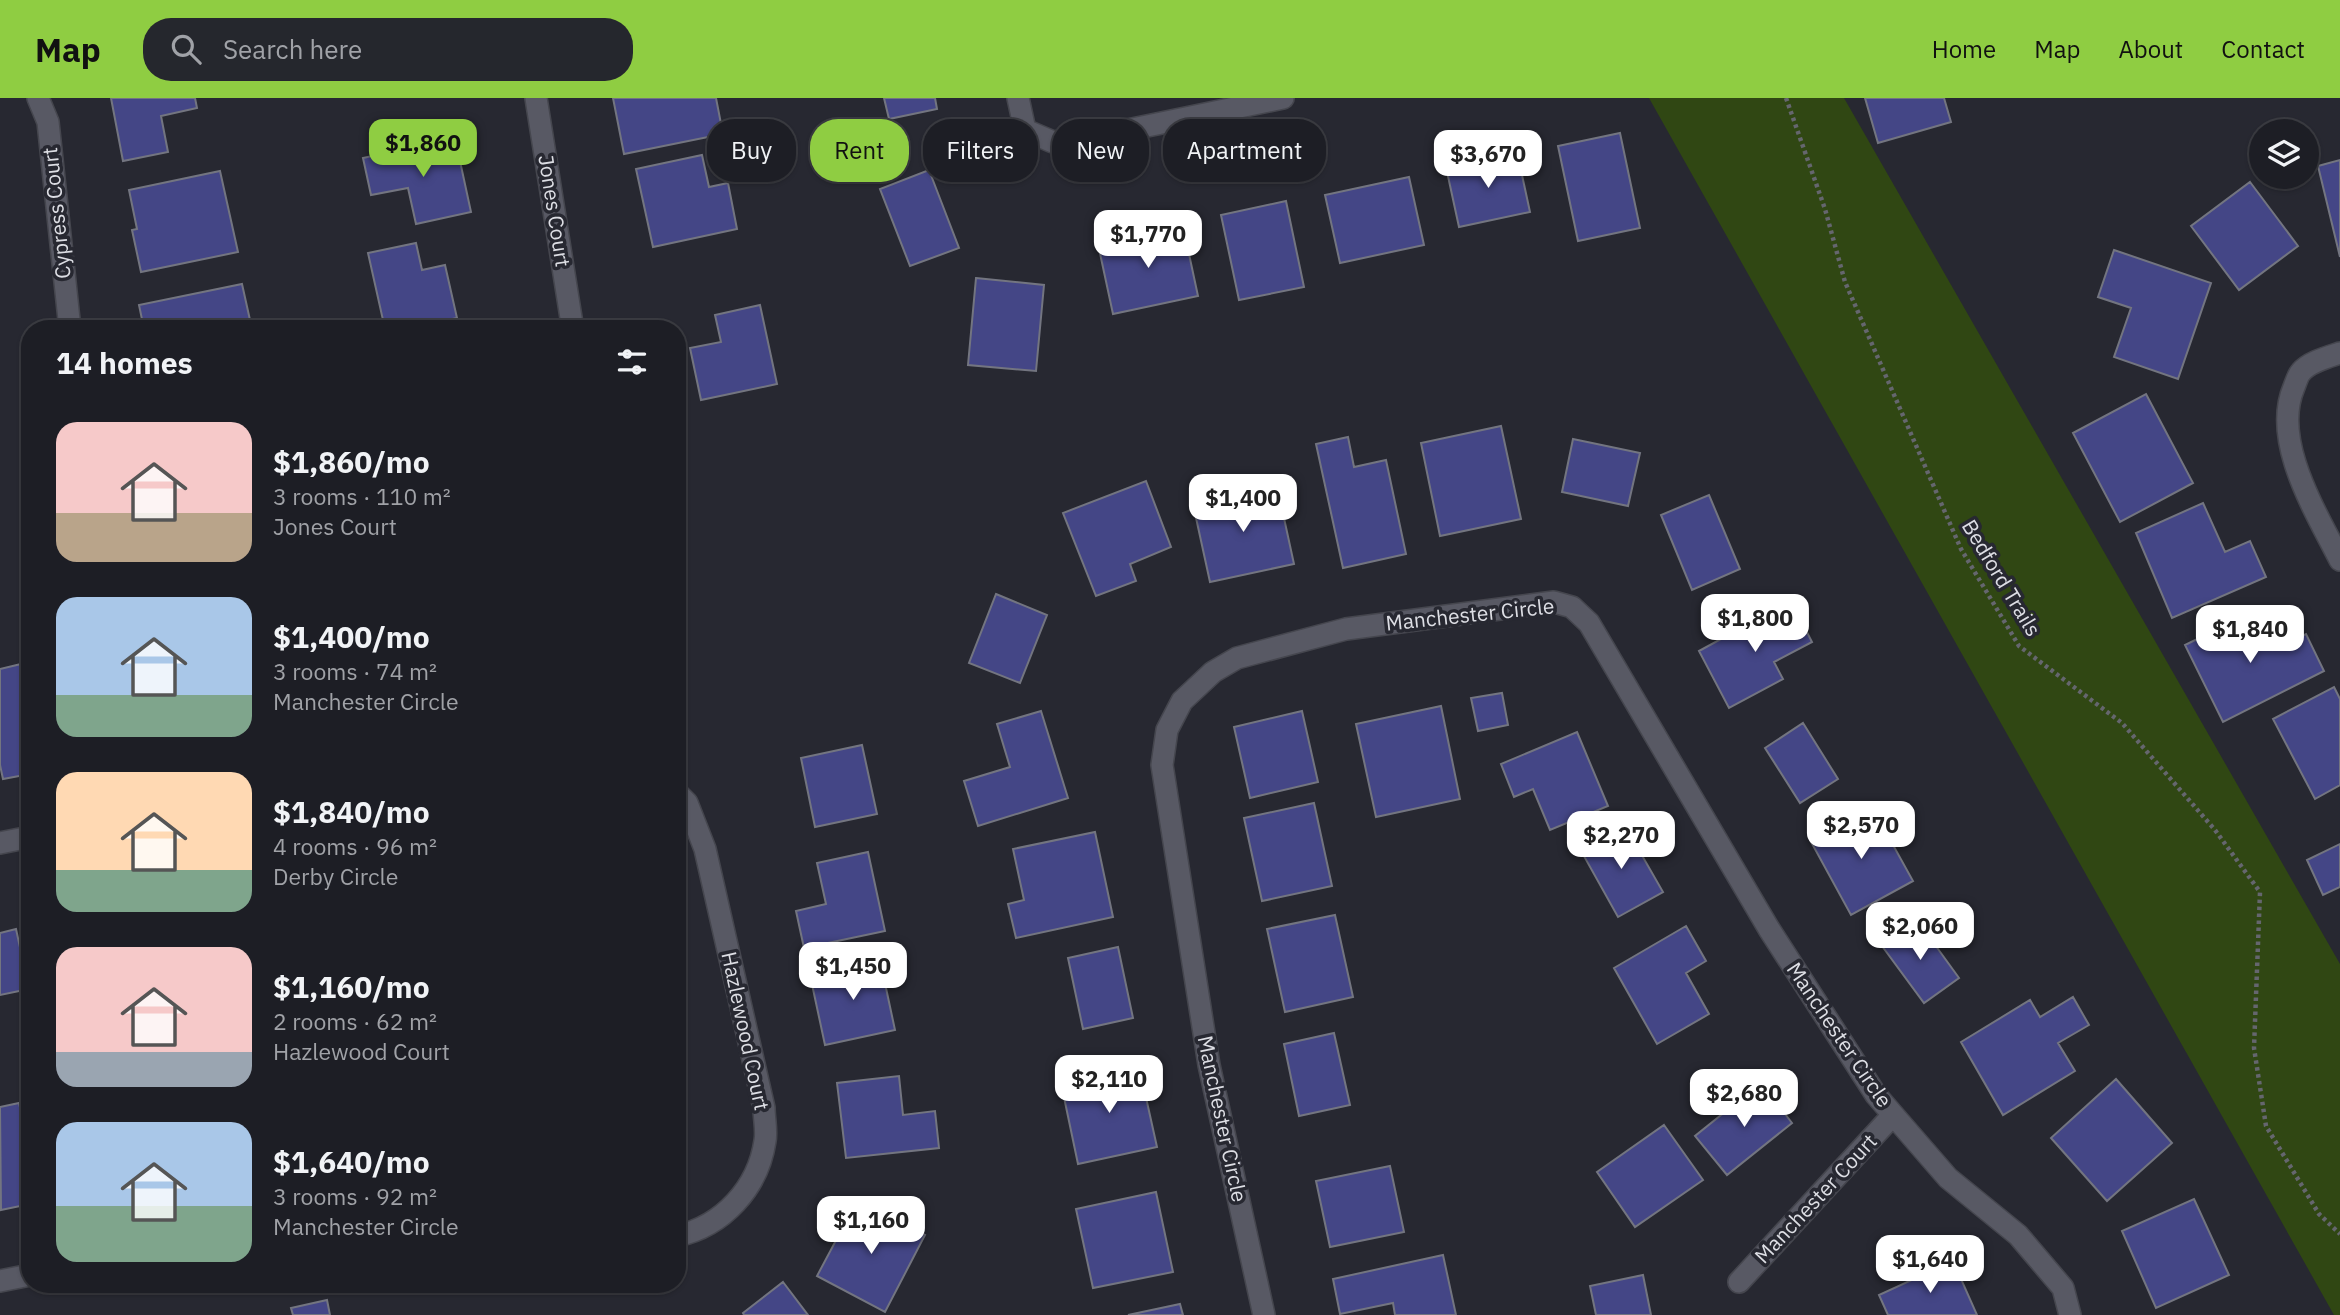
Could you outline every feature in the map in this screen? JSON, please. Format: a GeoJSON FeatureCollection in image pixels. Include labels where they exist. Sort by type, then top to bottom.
{"type":"FeatureCollection","features":[{"type":"Feature","properties":{"kind":"street","name":"Cypress Court"},"geometry":{"type":"LineString","coordinates":[[38,98],[48,122],[69,320]]}},
{"type":"Feature","properties":{"kind":"street","name":"Jones Court"},"geometry":{"type":"LineString","coordinates":[[536,98],[571,320]]}},
{"type":"Feature","properties":{"kind":"street"},"geometry":{"type":"LineString","coordinates":[[1018,98],[1025,130],[1053,142],[1112,133],[1283,98]]}},
{"type":"Feature","properties":{"kind":"street"},"geometry":{"type":"LineString","coordinates":[[2340,353],[2323,358],[2301,371],[2289,399],[2287,433],[2307,495],[2340,560]]}},
{"type":"Feature","properties":{"kind":"street","name":"Manchester Circle"},"geometry":{"type":"LineString","coordinates":[[1264,1315],[1209,1065],[1162,765],[1167,730],[1182,701],[1213,672],[1237,658],[1346,629],[1554,602],[1572,607],[1589,623],[1769,929],[1876,1095],[1948,1178],[2018,1235],[2063,1288],[2070,1315]]}},
{"type":"Feature","properties":{"kind":"street","name":"Hazlewood Court"},"geometry":{"type":"LineString","coordinates":[[686,802],[705,849],[764,1108],[766,1140],[754,1177],[732,1209],[697,1232],[686,1234]]}},
{"type":"Feature","properties":{"kind":"street"},"geometry":{"type":"LineString","coordinates":[[0,843],[21,840]]}},
{"type":"Feature","properties":{"kind":"street","name":"Manchester Court"},"geometry":{"type":"LineString","coordinates":[[1740,1282],[1893,1115]]}},
{"type":"Feature","properties":{"kind":"street"},"geometry":{"type":"LineString","coordinates":[[0,1281],[21,1277]]}},
{"type":"Feature","properties":{"kind":"path","name":"Bedford Trails"},"geometry":{"type":"LineString","coordinates":[[1786,98],[1825,209],[1846,282],[1961,549],[2019,646],[2122,723],[2215,830],[2260,892],[2254,1048],[2266,1126],[2319,1214],[2340,1234]]}},
{"type":"Feature","properties":{"kind":"green space"},"geometry":{"type":"Polygon","coordinates":[[[1649,98],[1844,98],[2340,964],[2340,1315],[2334,1315],[1649,98]]]}},
{"type":"Feature","properties":{"kind":"building"},"geometry":{"type":"Polygon","coordinates":[[[111,98],[195,98],[197,108],[161,116],[168,152],[123,161],[111,98]]]}},
{"type":"Feature","properties":{"kind":"building"},"geometry":{"type":"Polygon","coordinates":[[[613,98],[716,98],[720,119],[707,119],[707,137],[624,154],[613,98]]]}},
{"type":"Feature","properties":{"kind":"building"},"geometry":{"type":"Polygon","coordinates":[[[884,98],[935,98],[937,109],[889,119],[884,98]]]}},
{"type":"Feature","properties":{"kind":"building"},"geometry":{"type":"Polygon","coordinates":[[[1865,98],[1944,98],[1951,122],[1878,143],[1865,98]]]}},
{"type":"Feature","properties":{"kind":"building"},"geometry":{"type":"Polygon","coordinates":[[[1620,133],[1640,228],[1578,241],[1558,146],[1620,133]]]}},
{"type":"Feature","properties":{"kind":"building"},"geometry":{"type":"Polygon","coordinates":[[[455,138],[471,212],[416,224],[408,188],[371,195],[363,158],[455,138]]]}},
{"type":"Feature","properties":{"kind":"building"},"geometry":{"type":"Polygon","coordinates":[[[1517,152],[1530,212],[1459,227],[1446,167],[1517,152]]]}},
{"type":"Feature","properties":{"kind":"building"},"geometry":{"type":"Polygon","coordinates":[[[702,155],[709,187],[728,183],[737,229],[653,247],[636,169],[702,155]]]}},
{"type":"Feature","properties":{"kind":"building"},"geometry":{"type":"Polygon","coordinates":[[[2340,160],[2340,257],[2319,170],[2319,166],[2340,160]]]}},
{"type":"Feature","properties":{"kind":"building"},"geometry":{"type":"Polygon","coordinates":[[[220,171],[238,252],[141,272],[132,230],[137,229],[129,190],[220,171]]]}},
{"type":"Feature","properties":{"kind":"building"},"geometry":{"type":"Polygon","coordinates":[[[923,172],[923,182],[934,182],[959,248],[910,266],[880,189],[898,182],[909,182],[909,178],[923,172]]]}},
{"type":"Feature","properties":{"kind":"building"},"geometry":{"type":"Polygon","coordinates":[[[1409,177],[1424,245],[1340,263],[1325,195],[1409,177]]]}},
{"type":"Feature","properties":{"kind":"building"},"geometry":{"type":"Polygon","coordinates":[[[2249,183],[2249,189],[2255,189],[2298,246],[2239,290],[2191,226],[2249,183]]]}},
{"type":"Feature","properties":{"kind":"building"},"geometry":{"type":"Polygon","coordinates":[[[1286,201],[1304,287],[1239,300],[1221,215],[1286,201]]]}},
{"type":"Feature","properties":{"kind":"building"},"geometry":{"type":"Polygon","coordinates":[[[1183,226],[1198,296],[1113,314],[1098,244],[1183,226]]]}},
{"type":"Feature","properties":{"kind":"building"},"geometry":{"type":"Polygon","coordinates":[[[416,243],[422,270],[445,265],[457,318],[383,320],[368,253],[416,243]]]}},
{"type":"Feature","properties":{"kind":"building"},"geometry":{"type":"Polygon","coordinates":[[[2114,250],[2211,283],[2178,379],[2114,357],[2131,308],[2098,297],[2114,250]]]}},
{"type":"Feature","properties":{"kind":"building"},"geometry":{"type":"Polygon","coordinates":[[[976,278],[1044,285],[1036,371],[968,365],[976,278]]]}},
{"type":"Feature","properties":{"kind":"building"},"geometry":{"type":"Polygon","coordinates":[[[242,284],[250,320],[142,320],[139,305],[242,284]]]}},
{"type":"Feature","properties":{"kind":"building"},"geometry":{"type":"Polygon","coordinates":[[[760,305],[777,384],[701,400],[690,348],[721,342],[715,315],[760,305]]]}},
{"type":"Feature","properties":{"kind":"building"},"geometry":{"type":"Polygon","coordinates":[[[2146,394],[2193,483],[2120,522],[2073,433],[2146,394]]]}},
{"type":"Feature","properties":{"kind":"building"},"geometry":{"type":"Polygon","coordinates":[[[1501,426],[1521,519],[1440,536],[1421,443],[1501,426]]]}},
{"type":"Feature","properties":{"kind":"building"},"geometry":{"type":"Polygon","coordinates":[[[1348,437],[1354,467],[1386,460],[1406,554],[1343,568],[1316,444],[1348,437]]]}},
{"type":"Feature","properties":{"kind":"building"},"geometry":{"type":"Polygon","coordinates":[[[1573,439],[1640,453],[1628,506],[1562,492],[1573,439]]]}},
{"type":"Feature","properties":{"kind":"building"},"geometry":{"type":"Polygon","coordinates":[[[1146,481],[1171,547],[1130,564],[1136,581],[1096,596],[1063,513],[1146,481]]]}},
{"type":"Feature","properties":{"kind":"building"},"geometry":{"type":"Polygon","coordinates":[[[1277,486],[1294,564],[1210,582],[1193,504],[1277,486]]]}},
{"type":"Feature","properties":{"kind":"building"},"geometry":{"type":"Polygon","coordinates":[[[1709,495],[1740,569],[1692,590],[1661,515],[1709,495]]]}},
{"type":"Feature","properties":{"kind":"building"},"geometry":{"type":"Polygon","coordinates":[[[2203,503],[2225,552],[2250,541],[2266,577],[2172,618],[2136,533],[2203,503]]]}},
{"type":"Feature","properties":{"kind":"building"},"geometry":{"type":"Polygon","coordinates":[[[996,594],[1047,615],[1020,683],[969,663],[996,594]]]}},
{"type":"Feature","properties":{"kind":"building"},"geometry":{"type":"Polygon","coordinates":[[[1791,601],[1812,642],[1774,662],[1783,679],[1729,708],[1699,651],[1791,601]]]}},
{"type":"Feature","properties":{"kind":"building"},"geometry":{"type":"Polygon","coordinates":[[[2254,611],[2273,650],[2306,634],[2324,671],[2223,722],[2185,645],[2254,611]]]}},
{"type":"Feature","properties":{"kind":"building"},"geometry":{"type":"Polygon","coordinates":[[[21,664],[21,776],[3,779],[0,765],[0,669],[21,664]]]}},
{"type":"Feature","properties":{"kind":"building"},"geometry":{"type":"Polygon","coordinates":[[[2334,687],[2340,699],[2340,785],[2315,799],[2273,719],[2334,687]]]}},
{"type":"Feature","properties":{"kind":"building"},"geometry":{"type":"Polygon","coordinates":[[[1502,693],[1508,725],[1478,731],[1471,698],[1502,693]]]}},
{"type":"Feature","properties":{"kind":"building"},"geometry":{"type":"Polygon","coordinates":[[[1441,706],[1460,799],[1376,817],[1356,724],[1441,706]]]}},
{"type":"Feature","properties":{"kind":"building"},"geometry":{"type":"Polygon","coordinates":[[[1041,711],[1068,798],[978,826],[964,781],[1010,767],[997,724],[1041,711]]]}},
{"type":"Feature","properties":{"kind":"building"},"geometry":{"type":"Polygon","coordinates":[[[1302,711],[1318,782],[1250,798],[1234,727],[1302,711]]]}},
{"type":"Feature","properties":{"kind":"building"},"geometry":{"type":"Polygon","coordinates":[[[1803,723],[1838,779],[1800,803],[1765,748],[1803,723]]]}},
{"type":"Feature","properties":{"kind":"building"},"geometry":{"type":"Polygon","coordinates":[[[1577,732],[1608,806],[1550,830],[1533,789],[1514,797],[1501,764],[1577,732]]]}},
{"type":"Feature","properties":{"kind":"building"},"geometry":{"type":"Polygon","coordinates":[[[862,745],[877,814],[815,827],[801,758],[862,745]]]}},
{"type":"Feature","properties":{"kind":"building"},"geometry":{"type":"Polygon","coordinates":[[[1314,803],[1332,886],[1262,901],[1244,818],[1314,803]]]}},
{"type":"Feature","properties":{"kind":"building"},"geometry":{"type":"Polygon","coordinates":[[[1872,807],[1913,881],[1851,915],[1810,840],[1872,807]]]}},
{"type":"Feature","properties":{"kind":"building"},"geometry":{"type":"Polygon","coordinates":[[[1624,824],[1663,892],[1618,917],[1580,849],[1624,824]]]}},
{"type":"Feature","properties":{"kind":"building"},"geometry":{"type":"Polygon","coordinates":[[[1095,832],[1113,917],[1016,938],[1008,904],[1024,900],[1013,849],[1095,832]]]}},
{"type":"Feature","properties":{"kind":"building"},"geometry":{"type":"Polygon","coordinates":[[[2340,844],[2340,887],[2323,895],[2307,860],[2340,844]]]}},
{"type":"Feature","properties":{"kind":"building"},"geometry":{"type":"Polygon","coordinates":[[[868,852],[885,931],[804,948],[796,911],[826,904],[817,863],[868,852]]]}},
{"type":"Feature","properties":{"kind":"building"},"geometry":{"type":"Polygon","coordinates":[[[1335,915],[1353,997],[1285,1012],[1267,929],[1335,915]]]}},
{"type":"Feature","properties":{"kind":"building"},"geometry":{"type":"Polygon","coordinates":[[[1917,920],[1959,978],[1924,1003],[1882,946],[1917,920]]]}},
{"type":"Feature","properties":{"kind":"building"},"geometry":{"type":"Polygon","coordinates":[[[1686,926],[1706,961],[1686,973],[1709,1014],[1657,1044],[1614,968],[1686,926]]]}},
{"type":"Feature","properties":{"kind":"building"},"geometry":{"type":"Polygon","coordinates":[[[16,929],[21,952],[21,991],[0,995],[0,933],[16,929]]]}},
{"type":"Feature","properties":{"kind":"building"},"geometry":{"type":"Polygon","coordinates":[[[1118,947],[1133,1018],[1083,1029],[1068,958],[1118,947]]]}},
{"type":"Feature","properties":{"kind":"building"},"geometry":{"type":"Polygon","coordinates":[[[880,960],[895,1030],[825,1045],[810,975],[880,960]]]}},
{"type":"Feature","properties":{"kind":"building"},"geometry":{"type":"Polygon","coordinates":[[[2073,997],[2089,1025],[2058,1043],[2075,1071],[2003,1115],[1961,1042],[2030,1000],[2040,1017],[2073,997]]]}},
{"type":"Feature","properties":{"kind":"building"},"geometry":{"type":"Polygon","coordinates":[[[1334,1033],[1350,1105],[1299,1116],[1284,1044],[1334,1033]]]}},
{"type":"Feature","properties":{"kind":"building"},"geometry":{"type":"Polygon","coordinates":[[[1139,1066],[1157,1147],[1078,1164],[1061,1083],[1139,1066]]]}},
{"type":"Feature","properties":{"kind":"building"},"geometry":{"type":"Polygon","coordinates":[[[899,1076],[903,1115],[935,1111],[939,1148],[846,1158],[837,1083],[899,1076]]]}},
{"type":"Feature","properties":{"kind":"building"},"geometry":{"type":"Polygon","coordinates":[[[2116,1079],[2172,1143],[2107,1201],[2051,1138],[2116,1079]]]}},
{"type":"Feature","properties":{"kind":"building"},"geometry":{"type":"Polygon","coordinates":[[[1761,1083],[1792,1123],[1727,1175],[1695,1136],[1761,1083]]]}},
{"type":"Feature","properties":{"kind":"building"},"geometry":{"type":"Polygon","coordinates":[[[19,1103],[21,1112],[21,1206],[1,1210],[0,1107],[19,1103]]]}},
{"type":"Feature","properties":{"kind":"building"},"geometry":{"type":"Polygon","coordinates":[[[1664,1125],[1703,1180],[1635,1227],[1597,1172],[1664,1125]]]}},
{"type":"Feature","properties":{"kind":"building"},"geometry":{"type":"Polygon","coordinates":[[[1390,1166],[1404,1232],[1330,1247],[1316,1181],[1390,1166]]]}},
{"type":"Feature","properties":{"kind":"building"},"geometry":{"type":"Polygon","coordinates":[[[1156,1192],[1173,1272],[1093,1288],[1076,1209],[1156,1192]]]}},
{"type":"Feature","properties":{"kind":"building"},"geometry":{"type":"Polygon","coordinates":[[[858,1199],[925,1235],[885,1312],[817,1276],[858,1199]]]}},
{"type":"Feature","properties":{"kind":"building"},"geometry":{"type":"Polygon","coordinates":[[[2194,1199],[2229,1275],[2156,1308],[2122,1231],[2194,1199]]]}},
{"type":"Feature","properties":{"kind":"building"},"geometry":{"type":"Polygon","coordinates":[[[1443,1255],[1456,1315],[1395,1315],[1393,1303],[1340,1314],[1333,1279],[1443,1255]]]}},
{"type":"Feature","properties":{"kind":"building"},"geometry":{"type":"Polygon","coordinates":[[[1953,1261],[1977,1315],[1888,1315],[1879,1295],[1953,1261]]]}},
{"type":"Feature","properties":{"kind":"building"},"geometry":{"type":"Polygon","coordinates":[[[1643,1275],[1651,1315],[1596,1315],[1590,1286],[1643,1275]]]}},
{"type":"Feature","properties":{"kind":"building"},"geometry":{"type":"Polygon","coordinates":[[[783,1282],[808,1315],[744,1315],[743,1313],[783,1282]]]}},
{"type":"Feature","properties":{"kind":"building"},"geometry":{"type":"Polygon","coordinates":[[[327,1300],[330,1315],[293,1315],[291,1308],[327,1300]]]}},
{"type":"Feature","properties":{"kind":"building"},"geometry":{"type":"Polygon","coordinates":[[[1180,1304],[1183,1315],[1128,1315],[1180,1304]]]}}]}
